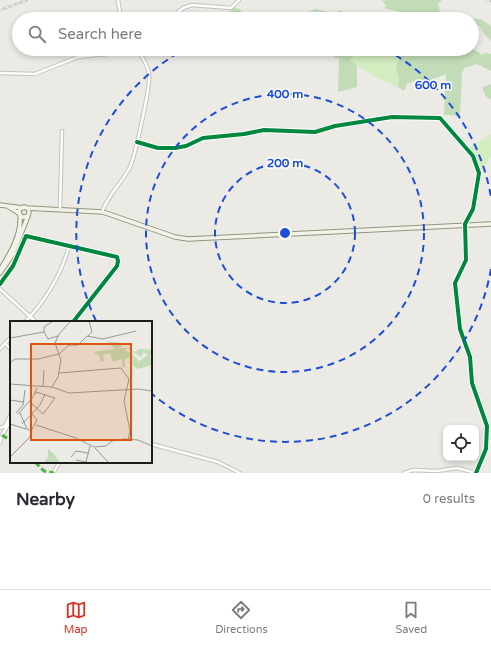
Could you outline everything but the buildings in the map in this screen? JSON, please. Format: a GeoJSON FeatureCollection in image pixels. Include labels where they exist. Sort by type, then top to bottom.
{"type":"FeatureCollection","features":[{"type":"Feature","properties":{"kind":"main road"},"geometry":{"type":"LineString","coordinates":[[0,205],[11,207],[24,217],[39,209],[59,209]]}},
{"type":"Feature","properties":{"kind":"main road"},"geometry":{"type":"LineString","coordinates":[[0,205],[25,208],[102,212],[175,237],[188,239],[491,224]]}},
{"type":"Feature","properties":{"kind":"main road"},"geometry":{"type":"LineString","coordinates":[[0,270],[20,225],[20,210],[25,208]]}},
{"type":"Feature","properties":{"kind":"main road"},"geometry":{"type":"LineString","coordinates":[[0,273],[13,254],[28,216],[29,212],[25,208]]}},
{"type":"Feature","properties":{"kind":"street"},"geometry":{"type":"LineString","coordinates":[[118,0],[120,12]]}},
{"type":"Feature","properties":{"kind":"street"},"geometry":{"type":"LineString","coordinates":[[179,12],[189,6],[231,8],[239,0]]}},
{"type":"Feature","properties":{"kind":"street"},"geometry":{"type":"LineString","coordinates":[[0,73],[35,74],[78,57],[86,56]]}},
{"type":"Feature","properties":{"kind":"street"},"geometry":{"type":"LineString","coordinates":[[102,212],[110,196],[130,168],[137,142],[149,79],[146,65],[142,56]]}},
{"type":"Feature","properties":{"kind":"street"},"geometry":{"type":"LineString","coordinates":[[137,142],[158,148],[175,148],[186,146],[203,138],[244,134],[264,130],[315,132],[335,126],[396,116],[439,117],[473,156],[479,169],[479,178],[475,204],[465,225],[466,260],[455,281],[455,290],[460,329],[470,357],[471,380],[487,426],[488,433],[486,449],[476,473],[457,468],[437,471],[413,470],[404,473]]}},
{"type":"Feature","properties":{"kind":"street"},"geometry":{"type":"LineString","coordinates":[[59,209],[62,131]]}},
{"type":"Feature","properties":{"kind":"street"},"geometry":{"type":"LineString","coordinates":[[0,284],[13,266],[26,236],[114,256],[118,259],[117,266],[74,321]]}},
{"type":"Feature","properties":{"kind":"street"},"geometry":{"type":"LineString","coordinates":[[26,321],[44,301],[56,281],[69,246]]}},
{"type":"Feature","properties":{"kind":"street"},"geometry":{"type":"LineString","coordinates":[[0,289],[35,321]]}},
{"type":"Feature","properties":{"kind":"street"},"geometry":{"type":"LineString","coordinates":[[0,349],[10,338]]}},
{"type":"Feature","properties":{"kind":"street"},"geometry":{"type":"LineString","coordinates":[[5,343],[10,349]]}},
{"type":"Feature","properties":{"kind":"street"},"geometry":{"type":"LineString","coordinates":[[0,428],[4,426],[10,416]]}},
{"type":"Feature","properties":{"kind":"street"},"geometry":{"type":"LineString","coordinates":[[0,442],[1,434],[10,421]]}},
{"type":"Feature","properties":{"kind":"street"},"geometry":{"type":"LineString","coordinates":[[152,444],[222,463],[240,473]]}},
{"type":"Feature","properties":{"kind":"street"},"geometry":{"type":"LineString","coordinates":[[53,473],[59,463]]}},
{"type":"Feature","properties":{"kind":"green space"},"geometry":{"type":"Polygon","coordinates":[[[382,0],[442,0],[438,4],[440,12],[399,12],[384,8],[386,6],[382,0]]]}},
{"type":"Feature","properties":{"kind":"green space"},"geometry":{"type":"Polygon","coordinates":[[[233,7],[241,10],[242,12],[231,12],[230,9],[233,7]]]}},
{"type":"Feature","properties":{"kind":"green space"},"geometry":{"type":"Polygon","coordinates":[[[315,9],[328,12],[308,12],[315,9]]]}},
{"type":"Feature","properties":{"kind":"green space"},"geometry":{"type":"Polygon","coordinates":[[[479,19],[491,26],[491,41],[484,34],[480,26],[479,19]]]}},
{"type":"Feature","properties":{"kind":"green space"},"geometry":{"type":"Polygon","coordinates":[[[479,53],[482,55],[484,53],[491,54],[491,71],[477,64],[465,67],[462,73],[460,116],[444,115],[446,74],[429,81],[422,82],[417,80],[407,84],[404,91],[398,87],[399,79],[396,69],[400,56],[479,56],[479,53]]]}},
{"type":"Feature","properties":{"kind":"green space"},"geometry":{"type":"Polygon","coordinates":[[[333,56],[354,56],[350,61],[357,65],[357,87],[338,92],[339,59],[333,56]]]}},
{"type":"Feature","properties":{"kind":"green space"},"geometry":{"type":"Polygon","coordinates":[[[400,56],[396,69],[399,79],[398,87],[379,79],[350,61],[352,57],[400,56]]]}},
{"type":"Feature","properties":{"kind":"green space"},"geometry":{"type":"Polygon","coordinates":[[[491,84],[491,100],[485,95],[483,87],[491,84]]]}},
{"type":"Feature","properties":{"kind":"green space"},"geometry":{"type":"Polygon","coordinates":[[[491,134],[491,157],[480,172],[476,158],[468,149],[491,134]]]}},
{"type":"Feature","properties":{"kind":"railway"},"geometry":{"type":"LineString","coordinates":[[0,10],[27,0]]}},
{"type":"Feature","properties":{"kind":"railway"},"geometry":{"type":"LineString","coordinates":[[486,0],[491,1]]}},
{"type":"Feature","properties":{"kind":"marked path"},"geometry":{"type":"LineString","coordinates":[[2,435],[10,440]]}},
{"type":"Feature","properties":{"kind":"marked path"},"geometry":{"type":"LineString","coordinates":[[36,463],[44,471],[54,473]]}},
{"type":"Feature","properties":{"kind":"cycle path"},"geometry":{"type":"LineString","coordinates":[[137,142],[158,148],[175,148],[186,146],[203,138],[244,134],[264,130],[315,132],[335,126],[392,117],[440,118],[473,156],[479,173],[473,209],[465,224],[466,260],[455,283],[460,329],[470,357],[472,383],[487,426],[486,449],[476,473]]}},
{"type":"Feature","properties":{"kind":"cycle path"},"geometry":{"type":"LineString","coordinates":[[0,284],[13,266],[26,236],[117,257],[117,266],[74,321]]}}]}
